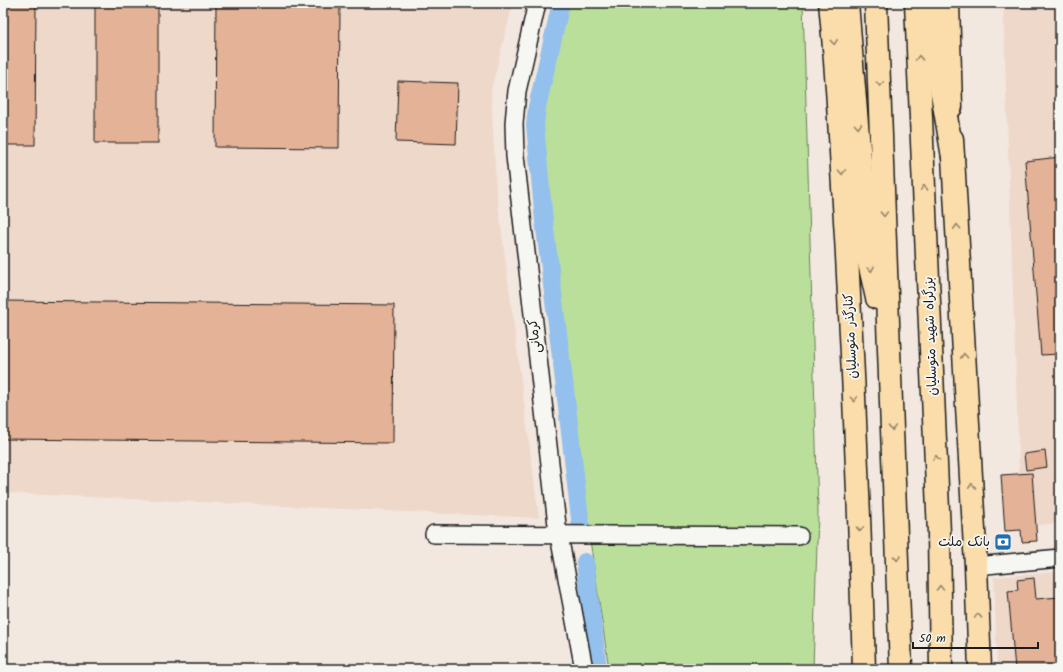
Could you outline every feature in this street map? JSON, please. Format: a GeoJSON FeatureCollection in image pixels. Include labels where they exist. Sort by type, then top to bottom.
{"type":"FeatureCollection","features":[{"type":"Feature","properties":{"kind":"main road","name":"کنارگذر متوسلیان"},"geometry":{"type":"LineString","coordinates":[[830,3],[835,55],[849,292],[860,528],[864,669]]}},
{"type":"Feature","properties":{"kind":"main road"},"geometry":{"type":"LineString","coordinates":[[847,3],[868,258],[889,358]]}},
{"type":"Feature","properties":{"kind":"main road"},"geometry":{"type":"LineString","coordinates":[[876,3],[901,669]]}},
{"type":"Feature","properties":{"kind":"main road","name":"بزرگراه شهید متوسلیان"},"geometry":{"type":"LineString","coordinates":[[916,3],[939,533],[941,669]]}},
{"type":"Feature","properties":{"kind":"main road"},"geometry":{"type":"LineString","coordinates":[[927,3],[953,157]]}},
{"type":"Feature","properties":{"kind":"main road"},"geometry":{"type":"LineString","coordinates":[[948,3],[953,157],[976,566],[980,669]]}},
{"type":"Feature","properties":{"kind":"street","name":"کرمانی"},"geometry":{"type":"LineString","coordinates":[[536,3],[517,91],[514,123],[515,156],[559,536],[584,669]]}},
{"type":"Feature","properties":{"kind":"street"},"geometry":{"type":"LineString","coordinates":[[434,534],[559,536],[799,536]]}},
{"type":"Feature","properties":{"kind":"street"},"geometry":{"type":"LineString","coordinates":[[976,566],[1060,558]]}},
{"type":"Feature","properties":{"kind":"shaded area"},"geometry":{"type":"Polygon","coordinates":[[[3,3],[513,3],[491,91],[496,187],[539,518],[3,493],[3,3]]]}},
{"type":"Feature","properties":{"kind":"shaded area"},"geometry":{"type":"Polygon","coordinates":[[[1003,3],[1060,3],[1060,523],[1021,527],[1003,3]]]}},
{"type":"Feature","properties":{"kind":"shaded area"},"geometry":{"type":"Polygon","coordinates":[[[1060,572],[1060,669],[997,669],[994,577],[1060,572]]]}},
{"type":"Feature","properties":{"kind":"green space"},"geometry":{"type":"Polygon","coordinates":[[[564,3],[803,3],[818,512],[813,669],[609,669],[590,540],[539,122],[564,3]]]}},
{"type":"Feature","properties":{"kind":"building"},"geometry":{"type":"Polygon","coordinates":[[[3,3],[36,3],[35,145],[3,145],[3,3]]]}},
{"type":"Feature","properties":{"kind":"building"},"geometry":{"type":"Polygon","coordinates":[[[95,3],[158,3],[158,143],[95,143],[95,3]]]}},
{"type":"Feature","properties":{"kind":"building"},"geometry":{"type":"Polygon","coordinates":[[[216,3],[340,3],[339,148],[215,147],[216,3]]]}},
{"type":"Feature","properties":{"kind":"building"},"geometry":{"type":"Polygon","coordinates":[[[398,81],[458,83],[456,144],[396,142],[398,81]]]}},
{"type":"Feature","properties":{"kind":"building"},"geometry":{"type":"Polygon","coordinates":[[[1060,157],[1060,354],[1041,355],[1025,161],[1060,157]]]}},
{"type":"Feature","properties":{"kind":"building"},"geometry":{"type":"Polygon","coordinates":[[[3,301],[394,305],[393,443],[3,439],[3,301]]]}},
{"type":"Feature","properties":{"kind":"building"},"geometry":{"type":"Polygon","coordinates":[[[1045,451],[1047,467],[1026,470],[1024,454],[1045,451]]]}},
{"type":"Feature","properties":{"kind":"building"},"geometry":{"type":"Polygon","coordinates":[[[1032,473],[1037,541],[1022,542],[1021,530],[1005,531],[1001,475],[1032,473]]]}},
{"type":"Feature","properties":{"kind":"building"},"geometry":{"type":"Polygon","coordinates":[[[1034,578],[1036,599],[1060,597],[1060,669],[1015,669],[1008,591],[1018,590],[1017,580],[1034,578]]]}},
{"type":"Feature","properties":{"kind":"waterway"},"geometry":{"type":"LineString","coordinates":[[561,3],[537,107],[535,125],[544,221],[561,357]]}},
{"type":"Feature","properties":{"kind":"waterway"},"geometry":{"type":"LineString","coordinates":[[562,364],[582,536]]}},
{"type":"Feature","properties":{"kind":"waterway"},"geometry":{"type":"LineString","coordinates":[[585,562],[598,669]]}},
{"type":"Feature","properties":{"kind":"place","name":"بانک ملت"},"geometry":{"type":"Point","coordinates":[1003,542]}}]}
